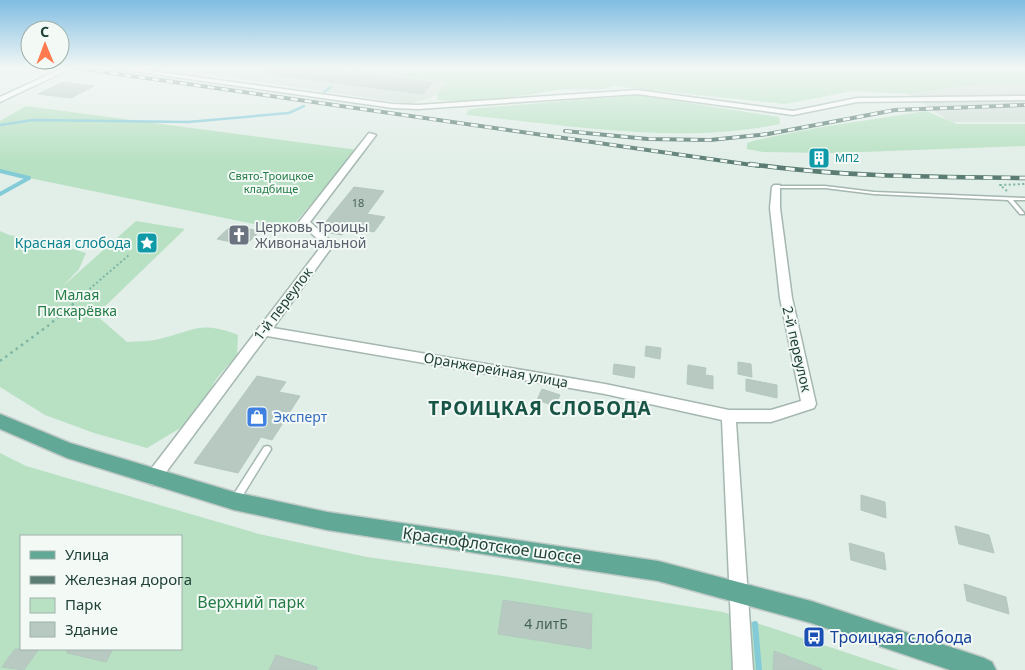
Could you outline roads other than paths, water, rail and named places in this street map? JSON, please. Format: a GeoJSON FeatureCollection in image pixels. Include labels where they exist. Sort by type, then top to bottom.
{"type":"FeatureCollection","features":[{"type":"Feature","properties":{"kind":"main road","name":"Краснофлотское шоссе"},"geometry":{"type":"LineString","coordinates":[[0,421],[67,450],[234,502],[327,521],[658,571],[738,591],[984,670]]}},
{"type":"Feature","properties":{"kind":"street"},"geometry":{"type":"LineString","coordinates":[[334,98],[401,107],[559,98]]}},
{"type":"Feature","properties":{"kind":"street"},"geometry":{"type":"LineString","coordinates":[[681,98],[793,114],[858,100],[1003,98]]}},
{"type":"Feature","properties":{"kind":"street","name":"1-й переулок"},"geometry":{"type":"LineString","coordinates":[[153,478],[329,244],[304,222],[372,135]]}},
{"type":"Feature","properties":{"kind":"street","name":"2-й переулок"},"geometry":{"type":"LineString","coordinates":[[729,416],[772,416],[809,404],[786,298],[774,208],[777,187]]}},
{"type":"Feature","properties":{"kind":"street","name":"Оранжерейная улица"},"geometry":{"type":"LineString","coordinates":[[263,331],[605,389],[729,416]]}},
{"type":"Feature","properties":{"kind":"street"},"geometry":{"type":"LineString","coordinates":[[729,416],[743,670]]}},
{"type":"Feature","properties":{"kind":"lane"},"geometry":{"type":"LineString","coordinates":[[777,187],[825,187],[874,193],[1025,199]]}},
{"type":"Feature","properties":{"kind":"lane"},"geometry":{"type":"LineString","coordinates":[[1009,199],[1022,213]]}},
{"type":"Feature","properties":{"kind":"lane"},"geometry":{"type":"LineString","coordinates":[[234,502],[266,449]]}},
{"type":"Feature","properties":{"kind":"waterway"},"geometry":{"type":"LineString","coordinates":[[0,125],[33,120],[188,122],[289,113],[304,106]]}},
{"type":"Feature","properties":{"kind":"waterway"},"geometry":{"type":"LineString","coordinates":[[0,171],[29,178],[0,194]]}},
{"type":"Feature","properties":{"kind":"waterway"},"geometry":{"type":"LineString","coordinates":[[755,624],[759,670]]}},
{"type":"Feature","properties":{"kind":"railway"},"geometry":{"type":"LineString","coordinates":[[287,98],[759,166]]}},
{"type":"Feature","properties":{"kind":"railway"},"geometry":{"type":"LineString","coordinates":[[565,131],[648,139],[710,140],[768,134],[895,110],[1025,105]]}},
{"type":"Feature","properties":{"kind":"railway"},"geometry":{"type":"LineString","coordinates":[[750,164],[853,174],[1025,178]]}},
{"type":"Feature","properties":{"kind":"place","name":"МП2"},"geometry":{"type":"Point","coordinates":[819,158]}},
{"type":"Feature","properties":{"kind":"place","name":"Церковь Троицы Живоначальной"},"geometry":{"type":"Point","coordinates":[239,235]}},
{"type":"Feature","properties":{"kind":"place","name":"Красная слобода"},"geometry":{"type":"Point","coordinates":[147,243]}},
{"type":"Feature","properties":{"kind":"place","name":"Эксперт"},"geometry":{"type":"Point","coordinates":[257,417]}},
{"type":"Feature","properties":{"kind":"place","name":"Троицкая слобода"},"geometry":{"type":"Point","coordinates":[814,637]}},
{"type":"Feature","properties":{"kind":"district","name":"ТРОИЦКАЯ СЛОБОДА"},"geometry":{"type":"Point","coordinates":[540,408]}},
{"type":"Feature","properties":{"kind":"park label","name":"Свято-Троицкое кладбище"},"geometry":{"type":"Point","coordinates":[271,182]}},
{"type":"Feature","properties":{"kind":"park label","name":"Малая Пискарёвка"},"geometry":{"type":"Point","coordinates":[77,304]}},
{"type":"Feature","properties":{"kind":"park label","name":"Верхний парк"},"geometry":{"type":"Point","coordinates":[251,602]}}]}
